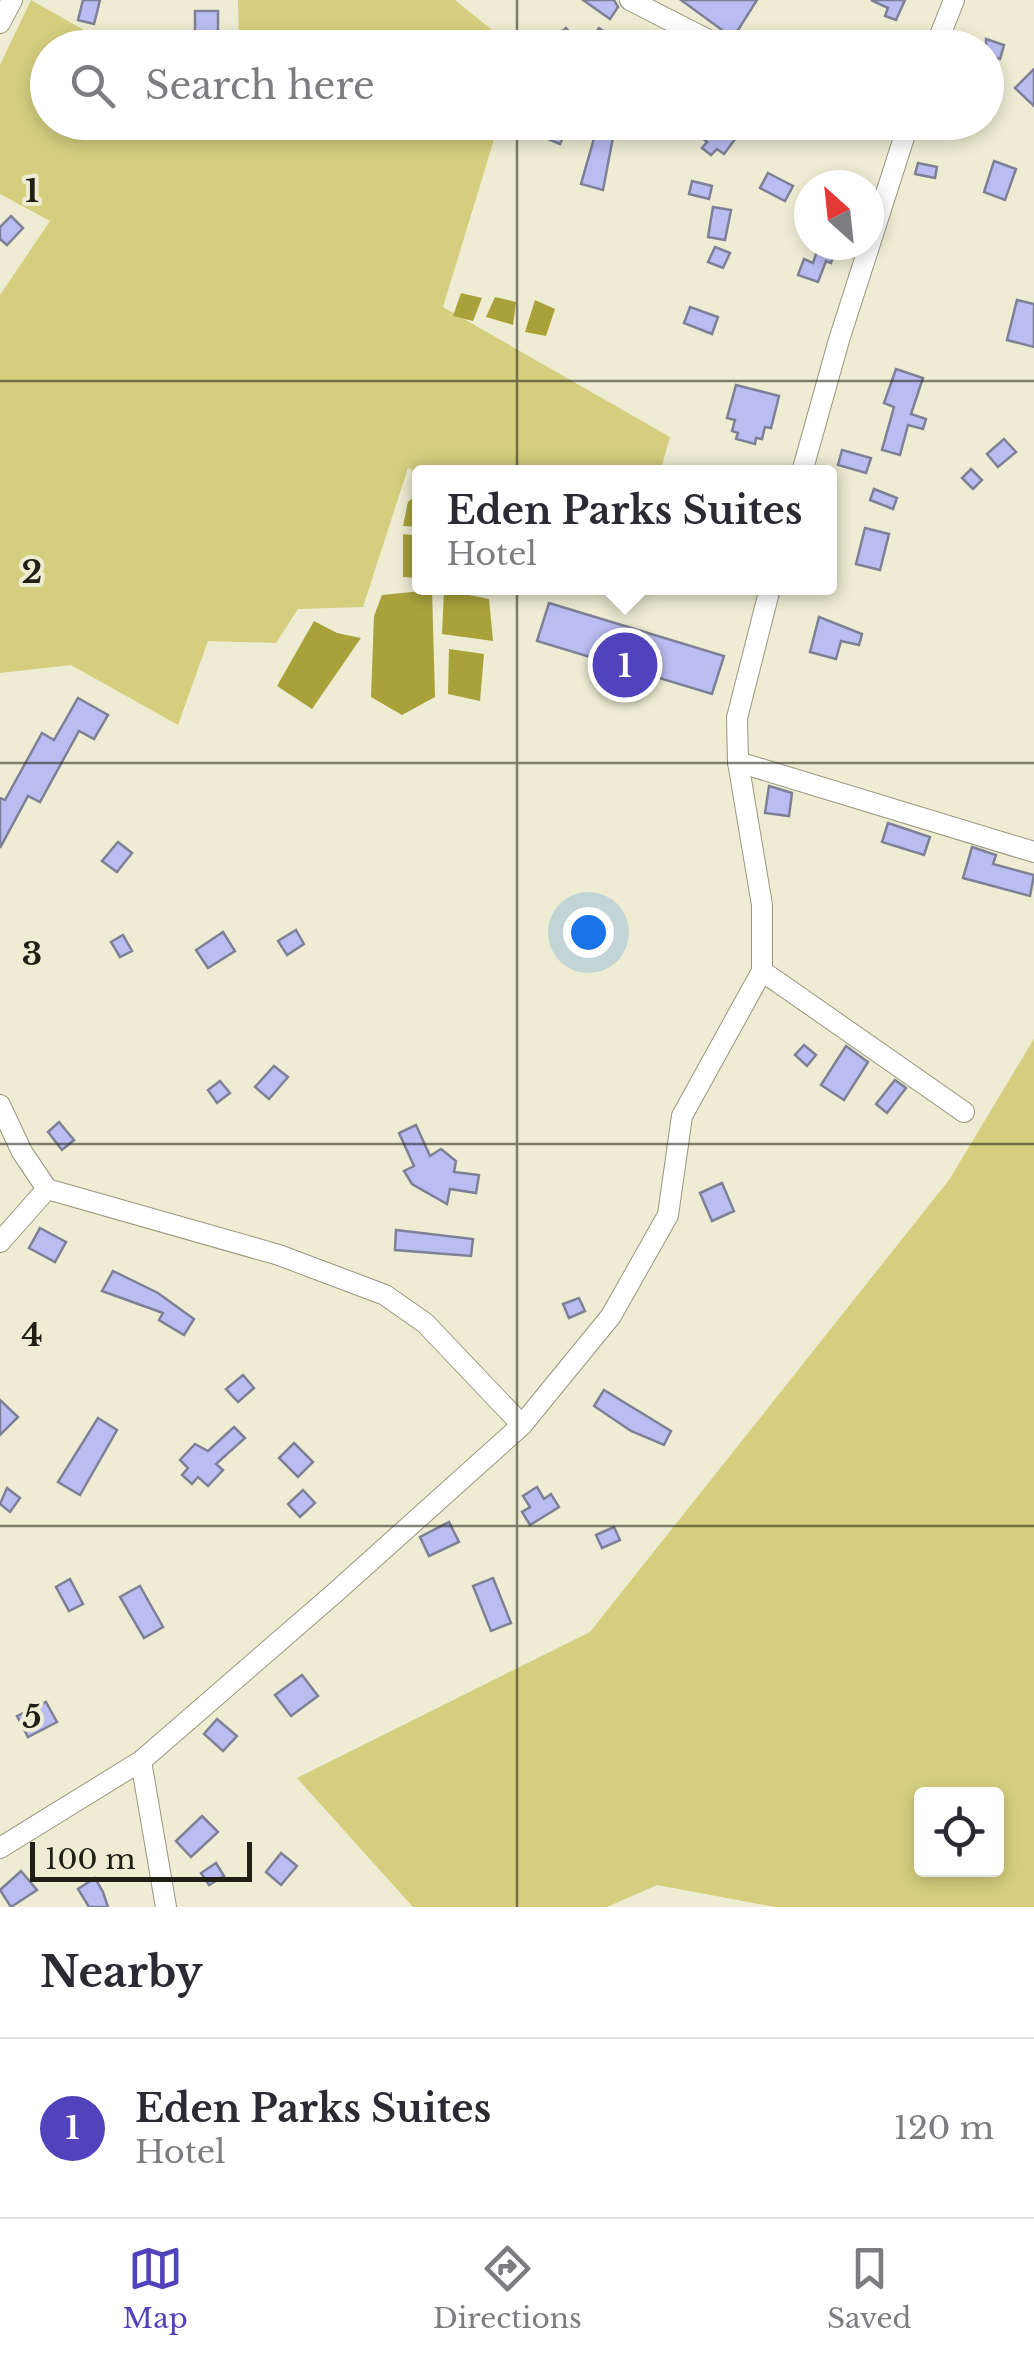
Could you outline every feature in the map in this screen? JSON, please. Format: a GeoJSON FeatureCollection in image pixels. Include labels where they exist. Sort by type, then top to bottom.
{"type":"FeatureCollection","features":[{"type":"Feature","properties":{"kind":"street"},"geometry":{"type":"LineString","coordinates":[[0,24],[12,0]]}},
{"type":"Feature","properties":{"kind":"street"},"geometry":{"type":"LineString","coordinates":[[630,0],[689,30]]}},
{"type":"Feature","properties":{"kind":"street"},"geometry":{"type":"LineString","coordinates":[[942,30],[954,0]]}},
{"type":"Feature","properties":{"kind":"street"},"geometry":{"type":"LineString","coordinates":[[804,465],[839,340],[903,140]]}},
{"type":"Feature","properties":{"kind":"street"},"geometry":{"type":"LineString","coordinates":[[0,1848],[141,1761],[522,1425],[611,1316],[668,1215],[682,1116],[762,971],[762,905],[738,762],[737,718],[768,595]]}},
{"type":"Feature","properties":{"kind":"street"},"geometry":{"type":"LineString","coordinates":[[738,762],[1034,852]]}},
{"type":"Feature","properties":{"kind":"street"},"geometry":{"type":"LineString","coordinates":[[762,971],[964,1112]]}},
{"type":"Feature","properties":{"kind":"street"},"geometry":{"type":"LineString","coordinates":[[0,1105],[22,1152],[47,1188],[279,1255],[385,1295],[425,1323],[522,1425]]}},
{"type":"Feature","properties":{"kind":"street"},"geometry":{"type":"LineString","coordinates":[[0,1242],[47,1188]]}},
{"type":"Feature","properties":{"kind":"street"},"geometry":{"type":"LineString","coordinates":[[141,1761],[166,1907]]}},
{"type":"Feature","properties":{"kind":"shaded area"},"geometry":{"type":"Polygon","coordinates":[[[31,0],[84,30],[30,30],[30,140],[494,140],[443,307],[670,437],[662,465],[412,465],[363,607],[298,609],[276,643],[208,641],[178,725],[71,665],[0,673],[0,295],[50,221],[0,194],[0,65],[31,0]]]}},
{"type":"Feature","properties":{"kind":"shaded area"},"geometry":{"type":"Polygon","coordinates":[[[238,0],[455,0],[492,30],[239,30],[238,0]]]}},
{"type":"Feature","properties":{"kind":"shaded area"},"geometry":{"type":"Polygon","coordinates":[[[461,293],[482,298],[473,321],[453,316],[461,293]]]}},
{"type":"Feature","properties":{"kind":"shaded area"},"geometry":{"type":"Polygon","coordinates":[[[495,297],[516,302],[513,325],[486,317],[495,297]]]}},
{"type":"Feature","properties":{"kind":"shaded area"},"geometry":{"type":"Polygon","coordinates":[[[535,300],[555,309],[546,336],[525,332],[535,300]]]}},
{"type":"Feature","properties":{"kind":"shaded area"},"geometry":{"type":"Polygon","coordinates":[[[412,499],[412,527],[403,526],[412,499]]]}},
{"type":"Feature","properties":{"kind":"shaded area"},"geometry":{"type":"Polygon","coordinates":[[[403,534],[412,535],[412,578],[403,577],[403,534]]]}},
{"type":"Feature","properties":{"kind":"shaded area"},"geometry":{"type":"Polygon","coordinates":[[[382,595],[432,595],[435,697],[402,715],[371,697],[374,616],[382,595]]]}},
{"type":"Feature","properties":{"kind":"shaded area"},"geometry":{"type":"Polygon","coordinates":[[[444,595],[489,599],[493,641],[442,634],[444,595]]]}},
{"type":"Feature","properties":{"kind":"shaded area"},"geometry":{"type":"Polygon","coordinates":[[[314,621],[337,633],[361,638],[312,709],[277,686],[314,621]]]}},
{"type":"Feature","properties":{"kind":"shaded area"},"geometry":{"type":"Polygon","coordinates":[[[449,649],[484,654],[480,701],[448,694],[449,649]]]}},
{"type":"Feature","properties":{"kind":"shaded area"},"geometry":{"type":"Polygon","coordinates":[[[1034,1039],[1034,1907],[775,1907],[657,1885],[607,1907],[413,1907],[297,1778],[590,1632],[949,1180],[1034,1039]]]}},
{"type":"Feature","properties":{"kind":"building"},"geometry":{"type":"Polygon","coordinates":[[[83,0],[100,0],[94,24],[78,20],[83,0]]]}},
{"type":"Feature","properties":{"kind":"building"},"geometry":{"type":"Polygon","coordinates":[[[583,0],[614,0],[618,7],[610,19],[583,0]]]}},
{"type":"Feature","properties":{"kind":"building"},"geometry":{"type":"Polygon","coordinates":[[[681,0],[757,0],[738,30],[722,30],[681,0]]]}},
{"type":"Feature","properties":{"kind":"building"},"geometry":{"type":"Polygon","coordinates":[[[871,0],[905,0],[896,20],[885,16],[888,8],[871,0]]]}},
{"type":"Feature","properties":{"kind":"building"},"geometry":{"type":"Polygon","coordinates":[[[195,11],[218,11],[218,30],[195,30],[195,11]]]}},
{"type":"Feature","properties":{"kind":"building"},"geometry":{"type":"Polygon","coordinates":[[[1034,69],[1034,106],[1015,88],[1034,69]]]}},
{"type":"Feature","properties":{"kind":"building"},"geometry":{"type":"Polygon","coordinates":[[[594,140],[612,140],[603,190],[581,184],[594,140]]]}},
{"type":"Feature","properties":{"kind":"building"},"geometry":{"type":"Polygon","coordinates":[[[705,140],[734,140],[724,154],[717,149],[711,155],[702,148],[705,140]]]}},
{"type":"Feature","properties":{"kind":"building"},"geometry":{"type":"Polygon","coordinates":[[[994,161],[1016,169],[1005,200],[984,192],[994,161]]]}},
{"type":"Feature","properties":{"kind":"building"},"geometry":{"type":"Polygon","coordinates":[[[918,163],[937,167],[935,178],[915,174],[918,163]]]}},
{"type":"Feature","properties":{"kind":"building"},"geometry":{"type":"Polygon","coordinates":[[[768,173],[793,186],[785,201],[760,188],[768,173]]]}},
{"type":"Feature","properties":{"kind":"building"},"geometry":{"type":"Polygon","coordinates":[[[692,181],[712,186],[709,199],[689,194],[692,181]]]}},
{"type":"Feature","properties":{"kind":"building"},"geometry":{"type":"Polygon","coordinates":[[[713,207],[731,210],[725,240],[708,237],[713,207]]]}},
{"type":"Feature","properties":{"kind":"building"},"geometry":{"type":"Polygon","coordinates":[[[11,216],[23,228],[7,245],[0,239],[0,227],[11,216]]]}},
{"type":"Feature","properties":{"kind":"building"},"geometry":{"type":"Polygon","coordinates":[[[715,247],[730,253],[723,268],[708,262],[715,247]]]}},
{"type":"Feature","properties":{"kind":"building"},"geometry":{"type":"Polygon","coordinates":[[[804,260],[832,260],[826,261],[818,282],[798,275],[804,260]]]}},
{"type":"Feature","properties":{"kind":"building"},"geometry":{"type":"Polygon","coordinates":[[[1017,300],[1034,304],[1034,347],[1007,340],[1017,300]]]}},
{"type":"Feature","properties":{"kind":"building"},"geometry":{"type":"Polygon","coordinates":[[[690,307],[718,317],[712,334],[684,323],[690,307]]]}},
{"type":"Feature","properties":{"kind":"building"},"geometry":{"type":"Polygon","coordinates":[[[896,369],[923,378],[911,414],[926,419],[923,429],[908,425],[900,455],[882,450],[894,407],[884,403],[896,369]]]}},
{"type":"Feature","properties":{"kind":"building"},"geometry":{"type":"Polygon","coordinates":[[[736,385],[779,396],[771,428],[765,427],[762,439],[756,438],[755,444],[736,439],[738,433],[732,431],[735,420],[727,418],[736,385]]]}},
{"type":"Feature","properties":{"kind":"building"},"geometry":{"type":"Polygon","coordinates":[[[1004,439],[1016,452],[998,467],[987,454],[1004,439]]]}},
{"type":"Feature","properties":{"kind":"building"},"geometry":{"type":"Polygon","coordinates":[[[842,450],[871,458],[866,473],[838,465],[842,450]]]}},
{"type":"Feature","properties":{"kind":"building"},"geometry":{"type":"Polygon","coordinates":[[[971,469],[982,480],[973,489],[962,478],[971,469]]]}},
{"type":"Feature","properties":{"kind":"building"},"geometry":{"type":"Polygon","coordinates":[[[874,489],[897,498],[893,509],[870,500],[874,489]]]}},
{"type":"Feature","properties":{"kind":"building"},"geometry":{"type":"Polygon","coordinates":[[[865,528],[889,534],[880,570],[856,564],[865,528]]]}},
{"type":"Feature","properties":{"kind":"building"},"geometry":{"type":"Polygon","coordinates":[[[549,603],[724,656],[712,694],[537,641],[549,603]]]}},
{"type":"Feature","properties":{"kind":"building"},"geometry":{"type":"Polygon","coordinates":[[[819,617],[862,634],[859,645],[841,641],[836,659],[810,652],[819,617]]]}},
{"type":"Feature","properties":{"kind":"building"},"geometry":{"type":"Polygon","coordinates":[[[78,698],[108,715],[94,739],[79,731],[40,802],[28,796],[0,848],[0,798],[5,800],[42,733],[54,740],[78,698]]]}},
{"type":"Feature","properties":{"kind":"building"},"geometry":{"type":"Polygon","coordinates":[[[769,786],[792,793],[789,816],[765,813],[769,786]]]}},
{"type":"Feature","properties":{"kind":"building"},"geometry":{"type":"Polygon","coordinates":[[[888,823],[930,837],[924,855],[882,842],[888,823]]]}},
{"type":"Feature","properties":{"kind":"building"},"geometry":{"type":"Polygon","coordinates":[[[118,842],[132,853],[117,872],[102,861],[118,842]]]}},
{"type":"Feature","properties":{"kind":"building"},"geometry":{"type":"Polygon","coordinates":[[[972,847],[996,855],[993,864],[1034,875],[1030,896],[963,878],[972,847]]]}},
{"type":"Feature","properties":{"kind":"building"},"geometry":{"type":"Polygon","coordinates":[[[296,930],[304,944],[287,955],[278,941],[296,930]]]}},
{"type":"Feature","properties":{"kind":"building"},"geometry":{"type":"Polygon","coordinates":[[[223,932],[235,951],[208,968],[196,950],[223,932]]]}},
{"type":"Feature","properties":{"kind":"building"},"geometry":{"type":"Polygon","coordinates":[[[123,935],[132,951],[120,957],[111,942],[123,935]]]}},
{"type":"Feature","properties":{"kind":"building"},"geometry":{"type":"Polygon","coordinates":[[[804,1045],[816,1055],[807,1066],[795,1055],[804,1045]]]}},
{"type":"Feature","properties":{"kind":"building"},"geometry":{"type":"Polygon","coordinates":[[[846,1046],[868,1062],[844,1100],[821,1085],[846,1046]]]}},
{"type":"Feature","properties":{"kind":"building"},"geometry":{"type":"Polygon","coordinates":[[[274,1066],[288,1077],[269,1099],[255,1087],[274,1066]]]}},
{"type":"Feature","properties":{"kind":"building"},"geometry":{"type":"Polygon","coordinates":[[[895,1080],[906,1088],[887,1113],[876,1104],[895,1080]]]}},
{"type":"Feature","properties":{"kind":"building"},"geometry":{"type":"Polygon","coordinates":[[[220,1081],[230,1093],[217,1103],[208,1090],[220,1081]]]}},
{"type":"Feature","properties":{"kind":"building"},"geometry":{"type":"Polygon","coordinates":[[[59,1122],[74,1140],[62,1150],[48,1132],[59,1122]]]}},
{"type":"Feature","properties":{"kind":"building"},"geometry":{"type":"Polygon","coordinates":[[[416,1125],[430,1156],[441,1149],[456,1161],[454,1172],[479,1175],[476,1193],[450,1189],[447,1204],[412,1184],[404,1171],[414,1166],[399,1133],[416,1125]]]}},
{"type":"Feature","properties":{"kind":"building"},"geometry":{"type":"Polygon","coordinates":[[[722,1183],[734,1211],[712,1221],[700,1193],[722,1183]]]}},
{"type":"Feature","properties":{"kind":"building"},"geometry":{"type":"Polygon","coordinates":[[[40,1228],[66,1242],[55,1262],[29,1248],[40,1228]]]}},
{"type":"Feature","properties":{"kind":"building"},"geometry":{"type":"Polygon","coordinates":[[[396,1230],[473,1239],[471,1256],[395,1250],[396,1230]]]}},
{"type":"Feature","properties":{"kind":"building"},"geometry":{"type":"Polygon","coordinates":[[[113,1271],[158,1293],[194,1319],[184,1335],[159,1320],[163,1313],[102,1291],[113,1271]]]}},
{"type":"Feature","properties":{"kind":"building"},"geometry":{"type":"Polygon","coordinates":[[[579,1298],[585,1311],[569,1318],[563,1304],[579,1298]]]}},
{"type":"Feature","properties":{"kind":"building"},"geometry":{"type":"Polygon","coordinates":[[[243,1375],[254,1388],[238,1402],[226,1389],[243,1375]]]}},
{"type":"Feature","properties":{"kind":"building"},"geometry":{"type":"Polygon","coordinates":[[[604,1390],[671,1431],[664,1445],[631,1431],[594,1406],[604,1390]]]}},
{"type":"Feature","properties":{"kind":"building"},"geometry":{"type":"Polygon","coordinates":[[[0,1400],[18,1417],[0,1435],[0,1400]]]}},
{"type":"Feature","properties":{"kind":"building"},"geometry":{"type":"Polygon","coordinates":[[[98,1418],[117,1430],[80,1495],[58,1482],[98,1418]]]}},
{"type":"Feature","properties":{"kind":"building"},"geometry":{"type":"Polygon","coordinates":[[[234,1427],[245,1438],[216,1464],[223,1470],[208,1486],[198,1477],[192,1484],[182,1475],[188,1468],[180,1460],[195,1444],[208,1451],[234,1427]]]}},
{"type":"Feature","properties":{"kind":"building"},"geometry":{"type":"Polygon","coordinates":[[[294,1443],[313,1462],[298,1477],[279,1458],[294,1443]]]}},
{"type":"Feature","properties":{"kind":"building"},"geometry":{"type":"Polygon","coordinates":[[[537,1487],[544,1499],[551,1494],[559,1507],[530,1525],[522,1512],[530,1507],[523,1496],[537,1487]]]}},
{"type":"Feature","properties":{"kind":"building"},"geometry":{"type":"Polygon","coordinates":[[[7,1488],[20,1498],[10,1512],[0,1504],[7,1488]]]}},
{"type":"Feature","properties":{"kind":"building"},"geometry":{"type":"Polygon","coordinates":[[[303,1490],[315,1503],[300,1517],[288,1504],[303,1490]]]}},
{"type":"Feature","properties":{"kind":"building"},"geometry":{"type":"Polygon","coordinates":[[[449,1522],[459,1542],[429,1556],[420,1537],[449,1522]]]}},
{"type":"Feature","properties":{"kind":"building"},"geometry":{"type":"Polygon","coordinates":[[[614,1527],[620,1540],[602,1548],[596,1535],[614,1527]]]}},
{"type":"Feature","properties":{"kind":"building"},"geometry":{"type":"Polygon","coordinates":[[[493,1578],[511,1623],[491,1631],[473,1586],[493,1578]]]}},
{"type":"Feature","properties":{"kind":"building"},"geometry":{"type":"Polygon","coordinates":[[[70,1579],[83,1604],[69,1611],[56,1587],[70,1579]]]}},
{"type":"Feature","properties":{"kind":"building"},"geometry":{"type":"Polygon","coordinates":[[[140,1586],[163,1627],[144,1638],[120,1597],[140,1586]]]}},
{"type":"Feature","properties":{"kind":"building"},"geometry":{"type":"Polygon","coordinates":[[[302,1675],[318,1696],[291,1716],[275,1695],[302,1675]]]}},
{"type":"Feature","properties":{"kind":"building"},"geometry":{"type":"Polygon","coordinates":[[[46,1702],[57,1722],[28,1737],[17,1716],[46,1702]]]}},
{"type":"Feature","properties":{"kind":"building"},"geometry":{"type":"Polygon","coordinates":[[[217,1719],[237,1736],[223,1751],[204,1734],[217,1719]]]}},
{"type":"Feature","properties":{"kind":"building"},"geometry":{"type":"Polygon","coordinates":[[[202,1816],[218,1832],[191,1857],[176,1841],[202,1816]]]}},
{"type":"Feature","properties":{"kind":"building"},"geometry":{"type":"Polygon","coordinates":[[[281,1853],[297,1866],[281,1885],[266,1872],[281,1853]]]}},
{"type":"Feature","properties":{"kind":"building"},"geometry":{"type":"Polygon","coordinates":[[[216,1863],[224,1876],[209,1885],[201,1873],[216,1863]]]}},
{"type":"Feature","properties":{"kind":"building"},"geometry":{"type":"Polygon","coordinates":[[[21,1871],[37,1890],[11,1907],[0,1890],[21,1871]]]}},
{"type":"Feature","properties":{"kind":"building"},"geometry":{"type":"Polygon","coordinates":[[[95,1878],[108,1907],[89,1907],[78,1889],[95,1878]]]}},
{"type":"Feature","properties":{"kind":"place","name":"Eden Parks Suites"},"geometry":{"type":"Point","coordinates":[625,665]}}]}
